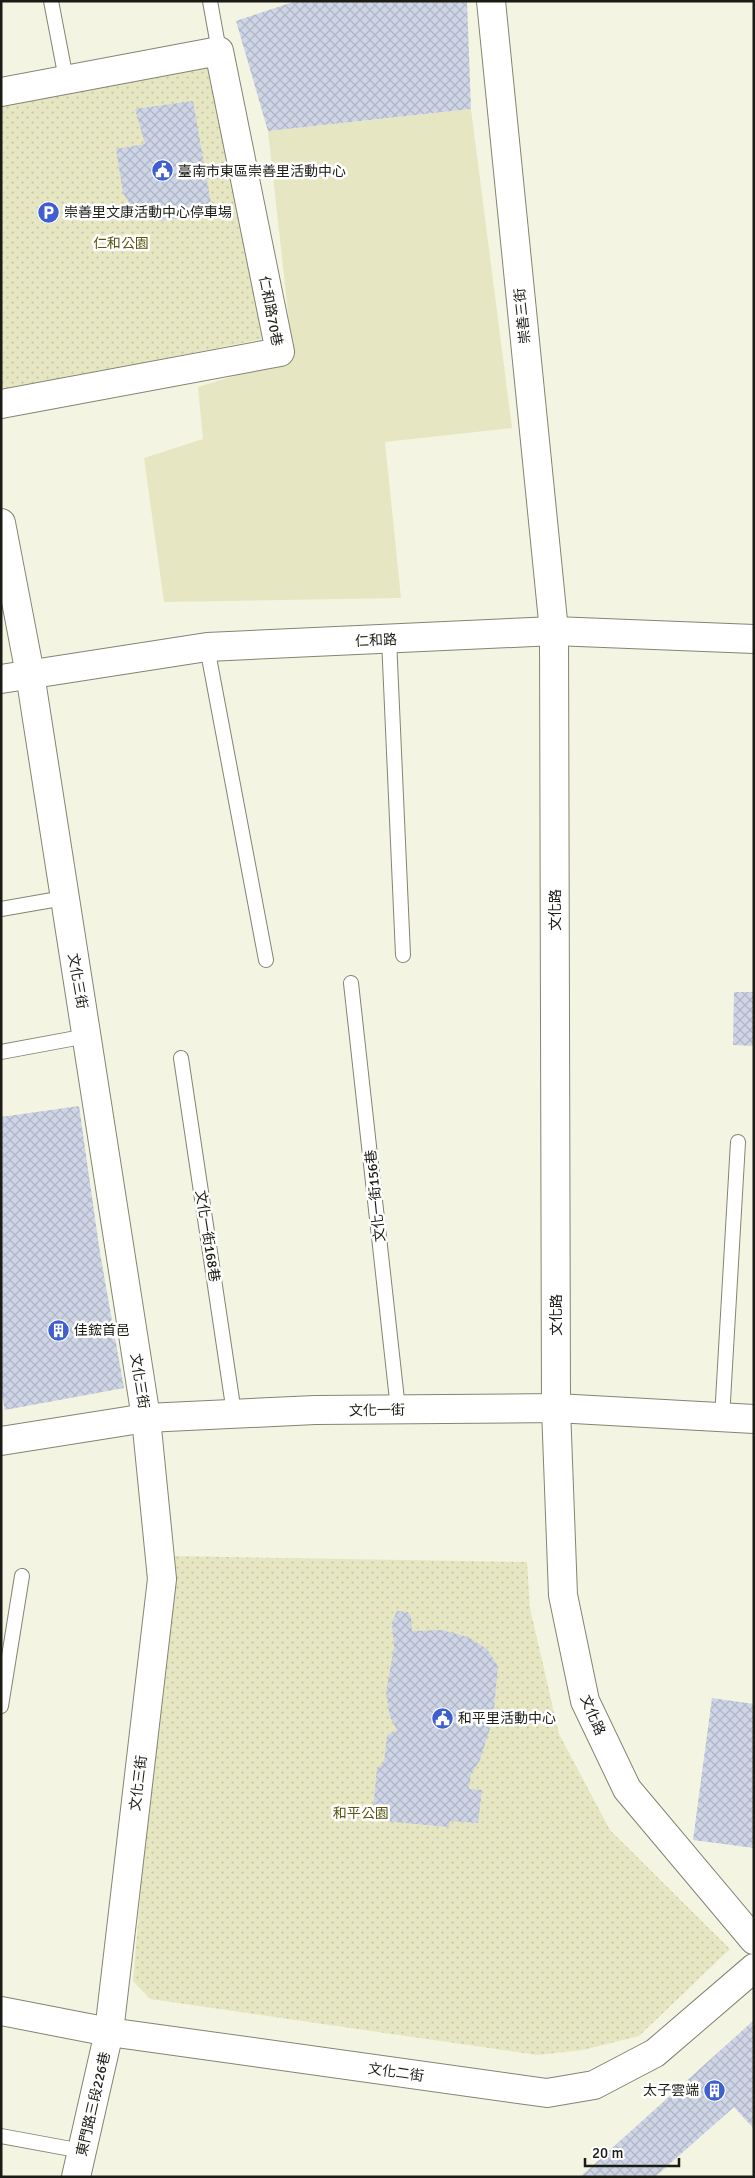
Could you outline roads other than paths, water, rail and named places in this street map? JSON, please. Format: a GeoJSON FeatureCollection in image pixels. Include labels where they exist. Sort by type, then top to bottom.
{"type":"FeatureCollection","features":[{"type":"Feature","properties":{"kind":"street","name":"崇善三街"},"geometry":{"type":"LineString","coordinates":[[491,1],[554,631]]}},
{"type":"Feature","properties":{"kind":"street"},"geometry":{"type":"LineString","coordinates":[[1,92],[66,78],[219,51]]}},
{"type":"Feature","properties":{"kind":"street","name":"仁和路70巷"},"geometry":{"type":"LineString","coordinates":[[1,404],[280,352],[219,51]]}},
{"type":"Feature","properties":{"kind":"street"},"geometry":{"type":"LineString","coordinates":[[1,524],[30,674]]}},
{"type":"Feature","properties":{"kind":"street","name":"仁和路"},"geometry":{"type":"LineString","coordinates":[[1,679],[208,648],[554,631],[754,639]]}},
{"type":"Feature","properties":{"kind":"street","name":"文化路"},"geometry":{"type":"LineString","coordinates":[[554,631],[556,1408],[563,1595],[585,1701],[627,1789],[754,1940]]}},
{"type":"Feature","properties":{"kind":"street","name":"文化三街"},"geometry":{"type":"LineString","coordinates":[[30,674],[146,1418],[162,1579],[109,2032]]}},
{"type":"Feature","properties":{"kind":"street","name":"文化一街"},"geometry":{"type":"LineString","coordinates":[[1,1441],[146,1418],[234,1413],[556,1408],[754,1419]]}},
{"type":"Feature","properties":{"kind":"street","name":"文化二街"},"geometry":{"type":"LineString","coordinates":[[1,2011],[109,2032],[548,2093],[594,2085],[655,2053],[754,1968]]}},
{"type":"Feature","properties":{"kind":"street","name":"東門路三段226巷"},"geometry":{"type":"LineString","coordinates":[[79,2164],[109,2032]]}},
{"type":"Feature","properties":{"kind":"lane"},"geometry":{"type":"LineString","coordinates":[[51,1],[66,78]]}},
{"type":"Feature","properties":{"kind":"lane","name":"仁和路70巷"},"geometry":{"type":"LineString","coordinates":[[210,1],[219,51]]}},
{"type":"Feature","properties":{"kind":"lane"},"geometry":{"type":"LineString","coordinates":[[389,639],[402,955]]}},
{"type":"Feature","properties":{"kind":"lane"},"geometry":{"type":"LineString","coordinates":[[208,648],[266,960]]}},
{"type":"Feature","properties":{"kind":"lane"},"geometry":{"type":"LineString","coordinates":[[1,909],[64,898]]}},
{"type":"Feature","properties":{"kind":"lane","name":"文化一街156巷"},"geometry":{"type":"LineString","coordinates":[[351,983],[398,1409]]}},
{"type":"Feature","properties":{"kind":"lane"},"geometry":{"type":"LineString","coordinates":[[1,1052],[87,1036]]}},
{"type":"Feature","properties":{"kind":"lane","name":"文化一街168巷"},"geometry":{"type":"LineString","coordinates":[[181,1058],[234,1413]]}},
{"type":"Feature","properties":{"kind":"lane"},"geometry":{"type":"LineString","coordinates":[[722,1418],[738,1142]]}},
{"type":"Feature","properties":{"kind":"lane"},"geometry":{"type":"LineString","coordinates":[[1,1706],[22,1576]]}},
{"type":"Feature","properties":{"kind":"lane"},"geometry":{"type":"LineString","coordinates":[[1,2136],[79,2164]]}},
{"type":"Feature","properties":{"kind":"place","name":"臺南市東區崇善里活動中心"},"geometry":{"type":"Point","coordinates":[162,171]}},
{"type":"Feature","properties":{"kind":"place","name":"崇善里文康活動中心停車場"},"geometry":{"type":"Point","coordinates":[48,212]}},
{"type":"Feature","properties":{"kind":"place","name":"佳鋐首邑"},"geometry":{"type":"Point","coordinates":[58,1330]}},
{"type":"Feature","properties":{"kind":"place","name":"和平里活動中心"},"geometry":{"type":"Point","coordinates":[442,1718]}},
{"type":"Feature","properties":{"kind":"place","name":"太子雲端"},"geometry":{"type":"Point","coordinates":[715,2090]}},
{"type":"Feature","properties":{"kind":"park label","name":"仁和公園"},"geometry":{"type":"Point","coordinates":[121,243]}},
{"type":"Feature","properties":{"kind":"park label","name":"和平公園"},"geometry":{"type":"Point","coordinates":[361,1813]}}]}
